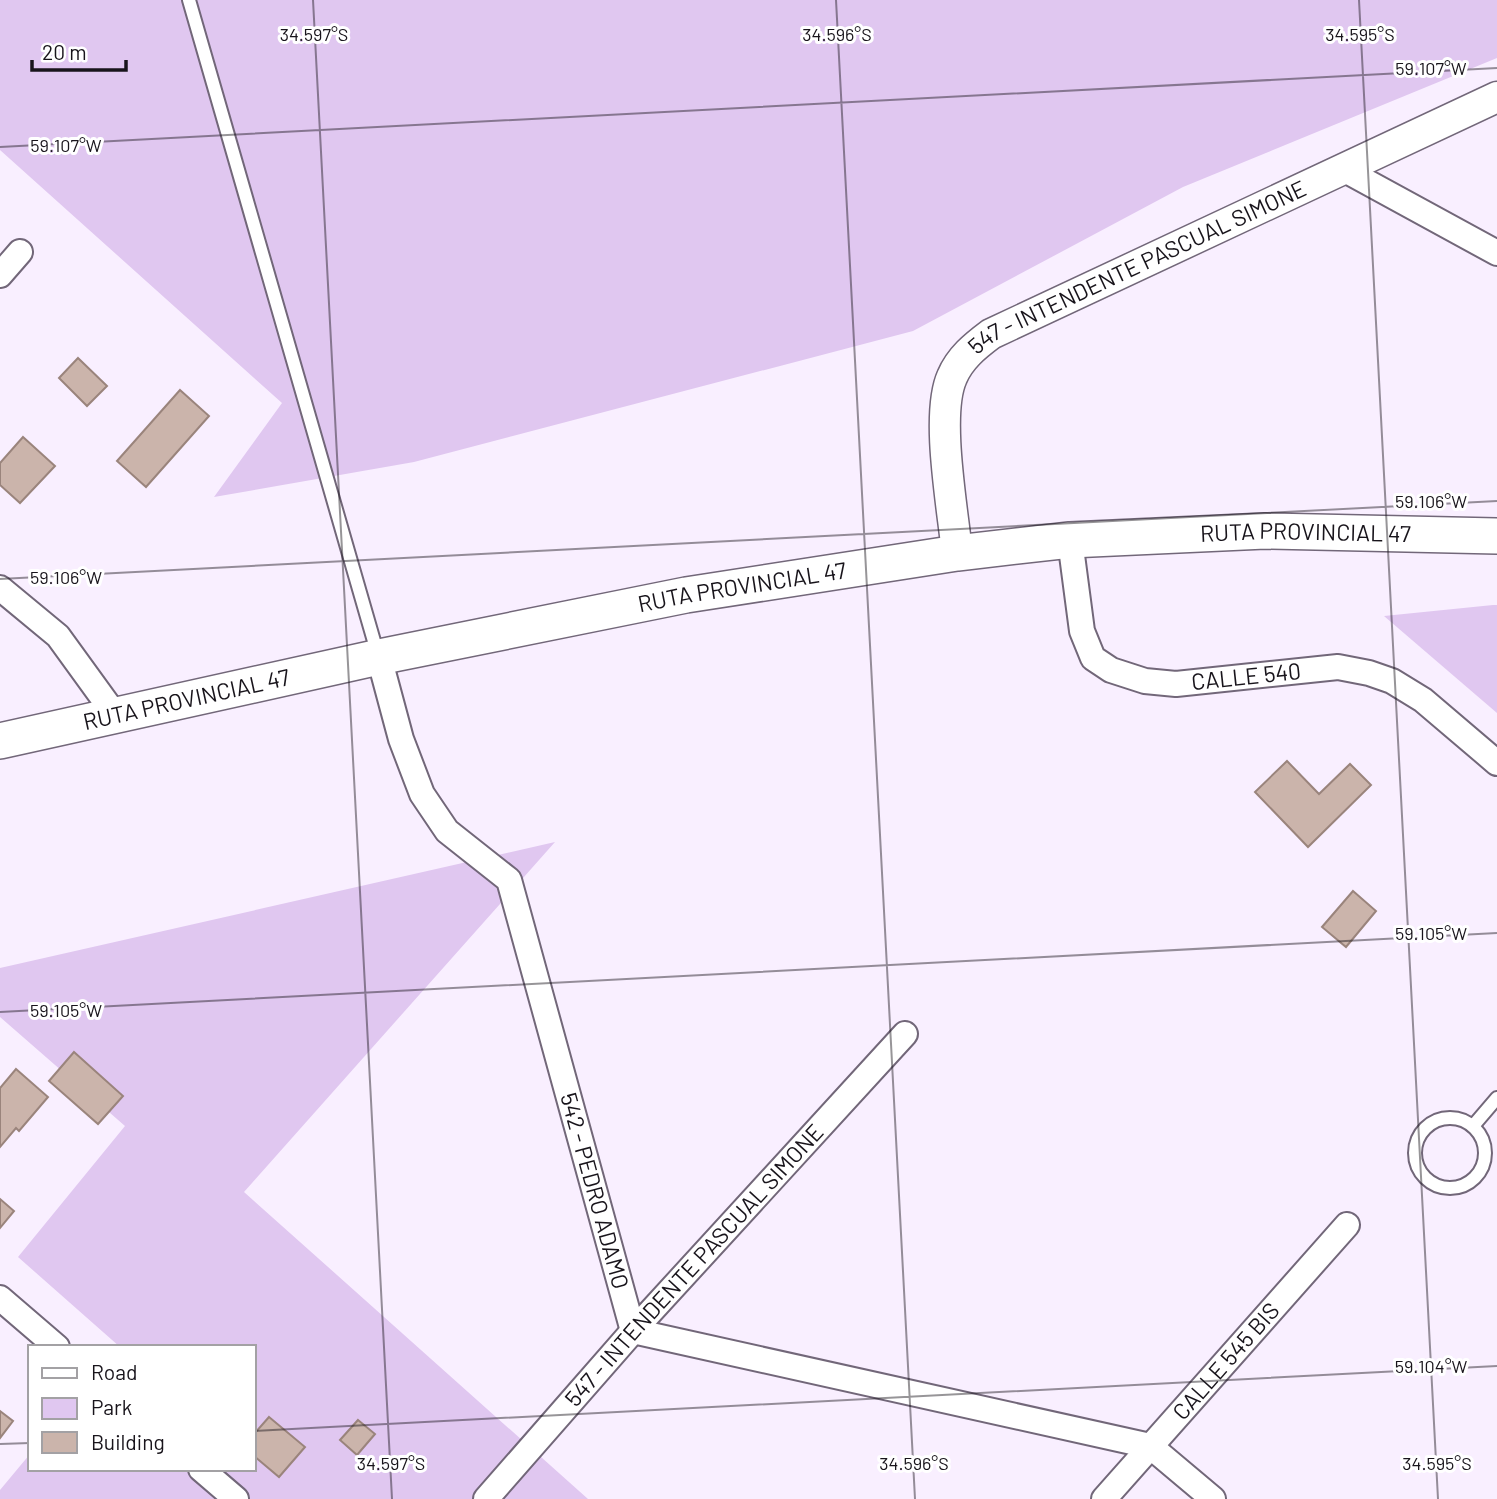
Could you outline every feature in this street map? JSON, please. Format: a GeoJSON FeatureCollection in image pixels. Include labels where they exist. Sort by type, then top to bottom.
{"type":"FeatureCollection","features":[{"type":"Feature","properties":{"kind":"main road","name":"RUTA PROVINCIAL 47"},"geometry":{"type":"LineString","coordinates":[[0,741],[379,657],[686,595],[957,553],[1070,540],[1265,531],[1497,536]]}},
{"type":"Feature","properties":{"kind":"street","name":"547 - INTENDENTE PASCUAL SIMONE"},"geometry":{"type":"LineString","coordinates":[[957,553],[943,418],[951,378],[969,351],[991,334],[1497,97]]}},
{"type":"Feature","properties":{"kind":"street"},"geometry":{"type":"LineString","coordinates":[[1345,170],[1497,253]]}},
{"type":"Feature","properties":{"kind":"street"},"geometry":{"type":"LineString","coordinates":[[0,275],[20,252]]}},
{"type":"Feature","properties":{"kind":"street","name":"CALLE 540"},"geometry":{"type":"LineString","coordinates":[[1070,540],[1082,631],[1093,658],[1111,670],[1144,681],[1175,684],[1338,667],[1368,673],[1392,681],[1423,700],[1497,763]]}},
{"type":"Feature","properties":{"kind":"street"},"geometry":{"type":"LineString","coordinates":[[0,588],[58,636],[116,716]]}},
{"type":"Feature","properties":{"kind":"street","name":"542 - PEDRO ADAMO"},"geometry":{"type":"LineString","coordinates":[[379,657],[401,739],[422,794],[447,831],[509,880],[633,1331]]}},
{"type":"Feature","properties":{"kind":"street","name":"547 - INTENDENTE PASCUAL SIMONE"},"geometry":{"type":"LineString","coordinates":[[486,1499],[633,1331],[905,1034]]}},
{"type":"Feature","properties":{"kind":"street","name":"CALLE 545 BIS"},"geometry":{"type":"LineString","coordinates":[[1104,1499],[1347,1225]]}},
{"type":"Feature","properties":{"kind":"street"},"geometry":{"type":"LineString","coordinates":[[0,1298],[55,1345]]}},
{"type":"Feature","properties":{"kind":"street"},"geometry":{"type":"LineString","coordinates":[[633,1331],[1150,1446],[1213,1499]]}},
{"type":"Feature","properties":{"kind":"street"},"geometry":{"type":"LineString","coordinates":[[203,1471],[236,1499]]}},
{"type":"Feature","properties":{"kind":"lane"},"geometry":{"type":"LineString","coordinates":[[189,0],[379,657]]}},
{"type":"Feature","properties":{"kind":"lane"},"geometry":{"type":"LineString","coordinates":[[1473,1126],[1497,1098]]}},
{"type":"Feature","properties":{"kind":"lane"},"geometry":{"type":"LineString","coordinates":[[1441,1119],[1463,1120],[1473,1126],[1484,1146],[1484,1158],[1473,1179],[1463,1186],[1451,1188],[1429,1181],[1421,1173],[1415,1152],[1422,1131],[1441,1119]]}},
{"type":"Feature","properties":{"kind":"green space"},"geometry":{"type":"Polygon","coordinates":[[[0,0],[1497,0],[1497,58],[1183,187],[913,331],[414,462],[214,497],[282,403],[0,150],[0,0]]]}},
{"type":"Feature","properties":{"kind":"green space"},"geometry":{"type":"Polygon","coordinates":[[[1493,605],[1497,605],[1497,713],[1384,616],[1493,605]]]}},
{"type":"Feature","properties":{"kind":"green space"},"geometry":{"type":"Polygon","coordinates":[[[555,842],[244,1192],[588,1499],[0,1499],[0,1490],[28,1456],[28,1471],[256,1471],[256,1345],[118,1345],[18,1257],[125,1126],[0,1017],[0,968],[555,842]]]}},
{"type":"Feature","properties":{"kind":"building"},"geometry":{"type":"Polygon","coordinates":[[[78,358],[107,386],[87,406],[59,378],[78,358]]]}},
{"type":"Feature","properties":{"kind":"building"},"geometry":{"type":"Polygon","coordinates":[[[180,390],[209,416],[146,487],[117,461],[180,390]]]}},
{"type":"Feature","properties":{"kind":"building"},"geometry":{"type":"Polygon","coordinates":[[[23,437],[55,466],[20,503],[0,485],[0,463],[23,437]]]}},
{"type":"Feature","properties":{"kind":"building"},"geometry":{"type":"Polygon","coordinates":[[[1287,761],[1319,794],[1350,764],[1371,785],[1308,847],[1255,792],[1287,761]]]}},
{"type":"Feature","properties":{"kind":"building"},"geometry":{"type":"Polygon","coordinates":[[[1353,891],[1376,911],[1346,947],[1322,927],[1353,891]]]}},
{"type":"Feature","properties":{"kind":"building"},"geometry":{"type":"Polygon","coordinates":[[[74,1052],[123,1096],[98,1124],[49,1081],[74,1052]]]}},
{"type":"Feature","properties":{"kind":"building"},"geometry":{"type":"Polygon","coordinates":[[[16,1069],[48,1097],[19,1131],[16,1128],[0,1147],[0,1088],[16,1069]]]}},
{"type":"Feature","properties":{"kind":"building"},"geometry":{"type":"Polygon","coordinates":[[[0,1199],[14,1211],[0,1228],[0,1199]]]}},
{"type":"Feature","properties":{"kind":"building"},"geometry":{"type":"Polygon","coordinates":[[[0,1411],[13,1421],[0,1438],[0,1411]]]}},
{"type":"Feature","properties":{"kind":"building"},"geometry":{"type":"Polygon","coordinates":[[[269,1417],[305,1447],[279,1477],[256,1458],[256,1432],[269,1417]]]}},
{"type":"Feature","properties":{"kind":"building"},"geometry":{"type":"Polygon","coordinates":[[[358,1420],[375,1434],[357,1455],[340,1440],[358,1420]]]}}]}
